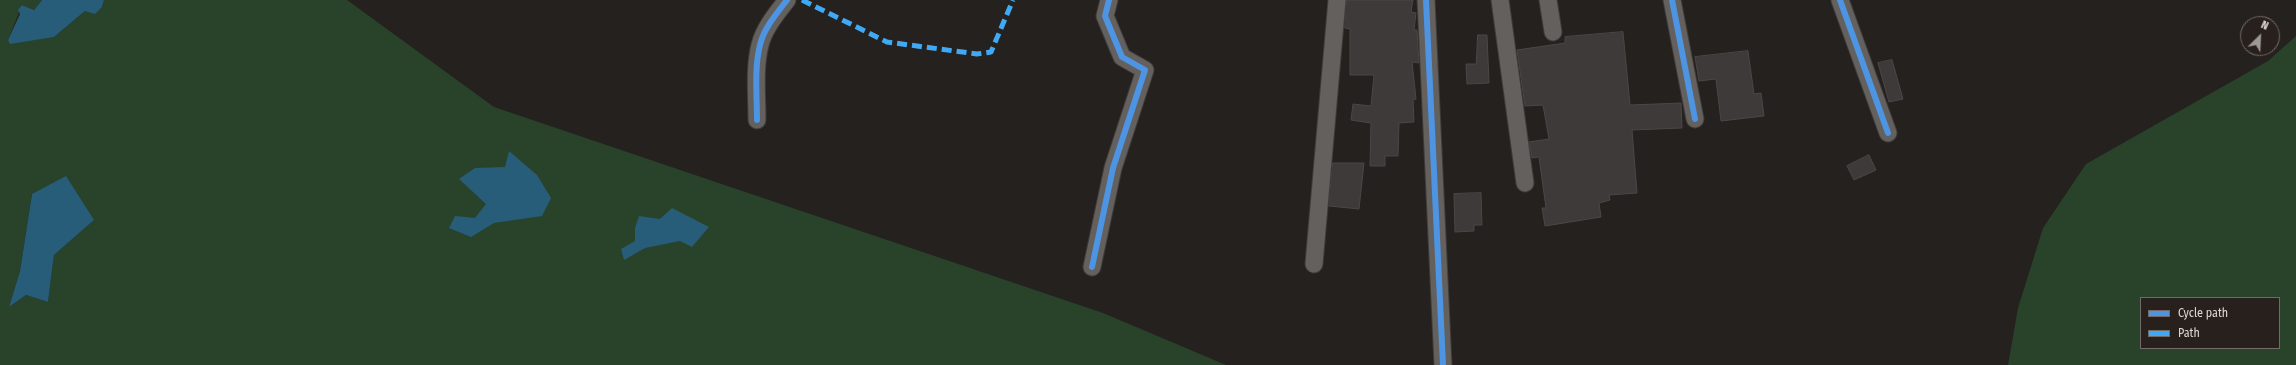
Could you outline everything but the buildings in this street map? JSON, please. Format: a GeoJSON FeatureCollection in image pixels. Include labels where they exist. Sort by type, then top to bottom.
{"type":"FeatureCollection","features":[{"type":"Feature","properties":{"kind":"street"},"geometry":{"type":"LineString","coordinates":[[757,120],[758,59],[760,44],[768,27],[787,0]]}},
{"type":"Feature","properties":{"kind":"street"},"geometry":{"type":"LineString","coordinates":[[1092,267],[1113,168],[1145,70],[1122,57],[1106,16],[1109,0]]}},
{"type":"Feature","properties":{"kind":"street"},"geometry":{"type":"LineString","coordinates":[[1314,264],[1337,0]]}},
{"type":"Feature","properties":{"kind":"street"},"geometry":{"type":"LineString","coordinates":[[1426,0],[1443,365]]}},
{"type":"Feature","properties":{"kind":"street"},"geometry":{"type":"LineString","coordinates":[[1500,0],[1525,183]]}},
{"type":"Feature","properties":{"kind":"street"},"geometry":{"type":"LineString","coordinates":[[1548,0],[1553,32]]}},
{"type":"Feature","properties":{"kind":"street"},"geometry":{"type":"LineString","coordinates":[[1672,0],[1696,119]]}},
{"type":"Feature","properties":{"kind":"street"},"geometry":{"type":"LineString","coordinates":[[1840,0],[1888,133]]}},
{"type":"Feature","properties":{"kind":"green space"},"geometry":{"type":"Polygon","coordinates":[[[0,0],[42,0],[34,10],[22,5],[8,40],[54,37],[85,11],[102,7],[104,0],[347,0],[494,107],[1103,313],[1226,365],[0,365],[0,0]],[[32,194],[20,271],[9,307],[26,295],[48,302],[54,255],[94,220],[32,194]]]}},
{"type":"Feature","properties":{"kind":"green space"},"geometry":{"type":"Polygon","coordinates":[[[2296,36],[2296,365],[2008,365],[2018,308],[2043,228],[2086,164],[2268,61],[2274,56],[2280,56],[2280,50],[2296,36]]]}},
{"type":"Feature","properties":{"kind":"water"},"geometry":{"type":"Polygon","coordinates":[[[42,0],[104,0],[102,7],[95,14],[85,11],[54,37],[10,44],[8,40],[20,14],[18,10],[22,5],[34,10],[42,0]]]}},
{"type":"Feature","properties":{"kind":"water"},"geometry":{"type":"Polygon","coordinates":[[[509,151],[537,175],[551,198],[542,216],[494,223],[471,237],[449,228],[455,216],[475,218],[486,204],[459,179],[475,168],[505,167],[509,151]]]}},
{"type":"Feature","properties":{"kind":"water"},"geometry":{"type":"Polygon","coordinates":[[[66,176],[94,220],[54,255],[48,302],[26,295],[9,307],[20,271],[32,194],[66,176]]]}},
{"type":"Feature","properties":{"kind":"water"},"geometry":{"type":"Polygon","coordinates":[[[672,208],[709,227],[692,247],[680,241],[645,248],[624,260],[621,249],[635,241],[635,228],[639,216],[660,219],[672,208]]]}},
{"type":"Feature","properties":{"kind":"marked path"},"geometry":{"type":"LineString","coordinates":[[802,0],[887,42],[977,54],[991,52],[1013,0]]}},
{"type":"Feature","properties":{"kind":"cycle path"},"geometry":{"type":"LineString","coordinates":[[757,120],[756,73],[760,45],[775,15],[787,0]]}},
{"type":"Feature","properties":{"kind":"cycle path"},"geometry":{"type":"LineString","coordinates":[[1092,267],[1113,168],[1145,70],[1122,57],[1105,16],[1109,0]]}},
{"type":"Feature","properties":{"kind":"cycle path"},"geometry":{"type":"LineString","coordinates":[[1426,0],[1443,365]]}},
{"type":"Feature","properties":{"kind":"cycle path"},"geometry":{"type":"LineString","coordinates":[[1672,0],[1695,119]]}},
{"type":"Feature","properties":{"kind":"cycle path"},"geometry":{"type":"LineString","coordinates":[[1840,0],[1888,133]]}}]}
